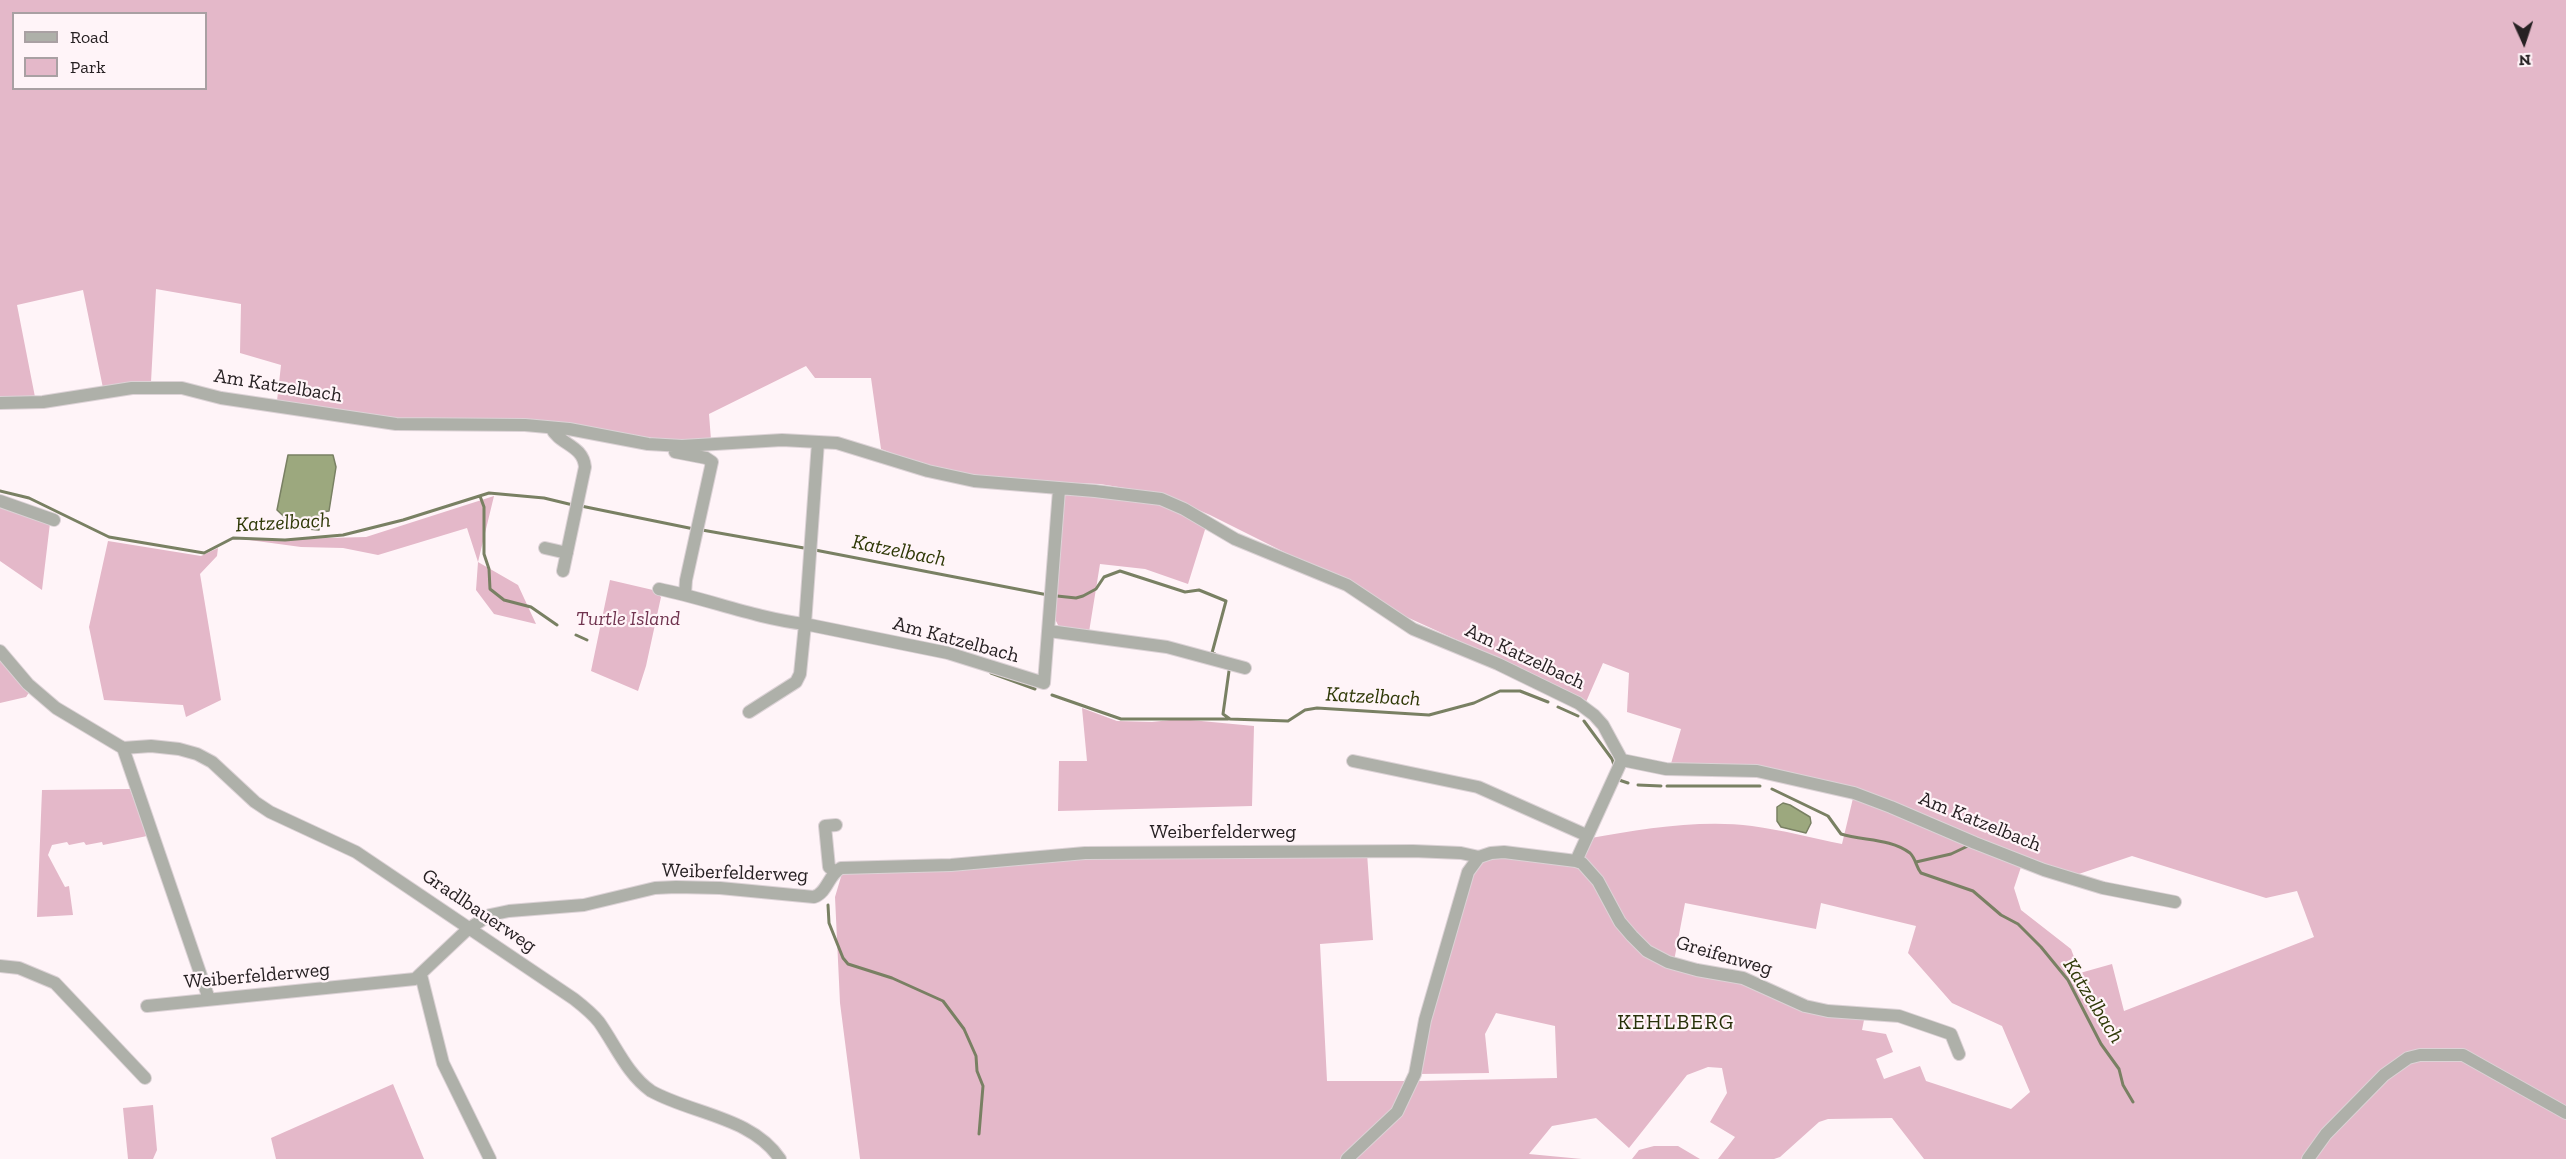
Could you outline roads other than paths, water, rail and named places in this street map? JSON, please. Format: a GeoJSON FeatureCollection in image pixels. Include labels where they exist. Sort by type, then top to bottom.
{"type":"FeatureCollection","features":[{"type":"Feature","properties":{"kind":"street","name":"Am Katzelbach"},"geometry":{"type":"LineString","coordinates":[[0,403],[43,402],[132,388],[182,388],[221,398],[396,424],[525,425],[664,445],[694,446],[769,441],[837,443],[945,476],[1006,486],[1095,491],[1161,500],[1184,509],[1235,538],[1347,585],[1413,629],[1498,663],[1578,703],[1603,725],[1622,760],[1666,769],[1757,771],[1854,794],[1892,807],[2044,870],[2103,888],[2175,902]]}},
{"type":"Feature","properties":{"kind":"street"},"geometry":{"type":"LineString","coordinates":[[551,428],[581,453],[585,461],[585,473],[563,571]]}},
{"type":"Feature","properties":{"kind":"street"},"geometry":{"type":"LineString","coordinates":[[749,712],[796,682],[801,665],[818,442]]}},
{"type":"Feature","properties":{"kind":"street","name":"Am Katzelbach"},"geometry":{"type":"LineString","coordinates":[[664,445],[670,451],[706,458],[712,462],[686,580],[685,594]]}},
{"type":"Feature","properties":{"kind":"street","name":"Am Katzelbach"},"geometry":{"type":"LineString","coordinates":[[659,590],[685,594],[712,604],[948,653],[1044,683],[1059,490]]}},
{"type":"Feature","properties":{"kind":"street"},"geometry":{"type":"LineString","coordinates":[[0,501],[54,520]]}},
{"type":"Feature","properties":{"kind":"street"},"geometry":{"type":"LineString","coordinates":[[545,548],[567,553]]}},
{"type":"Feature","properties":{"kind":"street"},"geometry":{"type":"LineString","coordinates":[[1049,631],[1174,649],[1245,668]]}},
{"type":"Feature","properties":{"kind":"street"},"geometry":{"type":"LineString","coordinates":[[0,651],[42,697],[123,748],[209,999]]}},
{"type":"Feature","properties":{"kind":"street","name":"Gradlbauerweg"},"geometry":{"type":"LineString","coordinates":[[123,748],[151,746],[197,754],[213,762],[255,802],[270,812],[356,852],[561,989],[598,1020],[640,1084],[663,1098],[742,1127],[761,1139],[774,1150],[780,1159]]}},
{"type":"Feature","properties":{"kind":"street"},"geometry":{"type":"LineString","coordinates":[[1347,1159],[1397,1112],[1415,1074],[1425,1020],[1453,917],[1468,872],[1479,857],[1491,853],[1504,852],[1576,861],[1622,760]]}},
{"type":"Feature","properties":{"kind":"street"},"geometry":{"type":"LineString","coordinates":[[1353,761],[1461,782],[1491,791],[1586,835]]}},
{"type":"Feature","properties":{"kind":"street"},"geometry":{"type":"LineString","coordinates":[[834,871],[829,867],[825,826],[836,825]]}},
{"type":"Feature","properties":{"kind":"street","name":"Weiberfelderweg"},"geometry":{"type":"LineString","coordinates":[[147,1006],[415,979],[468,929],[490,915],[584,904],[655,888],[720,888],[814,897],[821,894],[834,871],[841,868],[951,865],[1096,853],[1413,851],[1461,853],[1479,857]]}},
{"type":"Feature","properties":{"kind":"street","name":"Greifenweg"},"geometry":{"type":"LineString","coordinates":[[1576,861],[1581,863],[1598,881],[1620,922],[1632,936],[1647,951],[1668,962],[1743,978],[1805,1006],[1828,1011],[1899,1016],[1951,1034],[1959,1054]]}},
{"type":"Feature","properties":{"kind":"street"},"geometry":{"type":"LineString","coordinates":[[0,966],[19,968],[55,983],[145,1078]]}},
{"type":"Feature","properties":{"kind":"street"},"geometry":{"type":"LineString","coordinates":[[421,975],[443,1063],[490,1159]]}},
{"type":"Feature","properties":{"kind":"street"},"geometry":{"type":"LineString","coordinates":[[2308,1159],[2326,1134],[2384,1075],[2408,1058],[2420,1055],[2463,1055],[2566,1113]]}},
{"type":"Feature","properties":{"kind":"waterway","name":"Katzelbach"},"geometry":{"type":"LineString","coordinates":[[0,491],[29,498],[109,537],[204,553],[233,538],[285,540],[343,535],[403,520],[489,493],[544,498],[573,505]]}},
{"type":"Feature","properties":{"kind":"waterway"},"geometry":{"type":"LineString","coordinates":[[480,496],[484,507],[484,554],[489,569],[490,589],[504,600],[531,607],[557,625]]}},
{"type":"Feature","properties":{"kind":"waterway","name":"Katzelbach"},"geometry":{"type":"LineString","coordinates":[[581,506],[694,529]]}},
{"type":"Feature","properties":{"kind":"waterway","name":"Katzelbach"},"geometry":{"type":"LineString","coordinates":[[702,530],[804,548]]}},
{"type":"Feature","properties":{"kind":"waterway","name":"Katzelbach"},"geometry":{"type":"LineString","coordinates":[[815,550],[1048,595]]}},
{"type":"Feature","properties":{"kind":"waterway","name":"Katzelbach"},"geometry":{"type":"LineString","coordinates":[[1057,596],[1076,598],[1083,596],[1096,589],[1104,577],[1120,571],[1185,592],[1199,590],[1226,601],[1212,653],[1215,654]]}},
{"type":"Feature","properties":{"kind":"waterway"},"geometry":{"type":"LineString","coordinates":[[576,635],[587,640]]}},
{"type":"Feature","properties":{"kind":"waterway","name":"Katzelbach"},"geometry":{"type":"LineString","coordinates":[[1229,671],[1223,714],[1230,719],[1288,721],[1305,710],[1317,708],[1429,715],[1474,703],[1500,691],[1520,691],[1548,702]]}},
{"type":"Feature","properties":{"kind":"waterway","name":"Katzelbach"},"geometry":{"type":"LineString","coordinates":[[991,673],[1035,689]]}},
{"type":"Feature","properties":{"kind":"waterway","name":"Katzelbach"},"geometry":{"type":"LineString","coordinates":[[1052,695],[1121,719],[1228,719]]}},
{"type":"Feature","properties":{"kind":"waterway","name":"Katzelbach"},"geometry":{"type":"LineString","coordinates":[[1558,707],[1578,716]]}},
{"type":"Feature","properties":{"kind":"waterway","name":"Katzelbach"},"geometry":{"type":"LineString","coordinates":[[1584,721],[1614,765]]}},
{"type":"Feature","properties":{"kind":"waterway","name":"Katzelbach"},"geometry":{"type":"LineString","coordinates":[[1619,780],[1628,783]]}},
{"type":"Feature","properties":{"kind":"waterway","name":"Katzelbach"},"geometry":{"type":"LineString","coordinates":[[1638,785],[1661,786]]}},
{"type":"Feature","properties":{"kind":"waterway","name":"Katzelbach"},"geometry":{"type":"LineString","coordinates":[[1667,786],[1760,786]]}},
{"type":"Feature","properties":{"kind":"waterway","name":"Katzelbach"},"geometry":{"type":"LineString","coordinates":[[1772,789],[1828,816],[1841,834],[1885,842],[1902,848],[1912,855],[1921,873],[1973,891],[2001,915],[2018,924],[2041,947],[2068,980],[2101,1044],[2119,1069],[2123,1085],[2133,1102]]}},
{"type":"Feature","properties":{"kind":"waterway"},"geometry":{"type":"LineString","coordinates":[[1916,862],[1951,854],[1970,845]]}},
{"type":"Feature","properties":{"kind":"waterway"},"geometry":{"type":"LineString","coordinates":[[828,905],[829,923],[843,958],[848,964],[892,978],[943,1001],[964,1029],[976,1056],[977,1071],[983,1086],[979,1134]]}},
{"type":"Feature","properties":{"kind":"district","name":"KEHLBERG"},"geometry":{"type":"Point","coordinates":[1676,1023]}},
{"type":"Feature","properties":{"kind":"park label","name":"Turtle Island"},"geometry":{"type":"Point","coordinates":[628,619]}}]}
